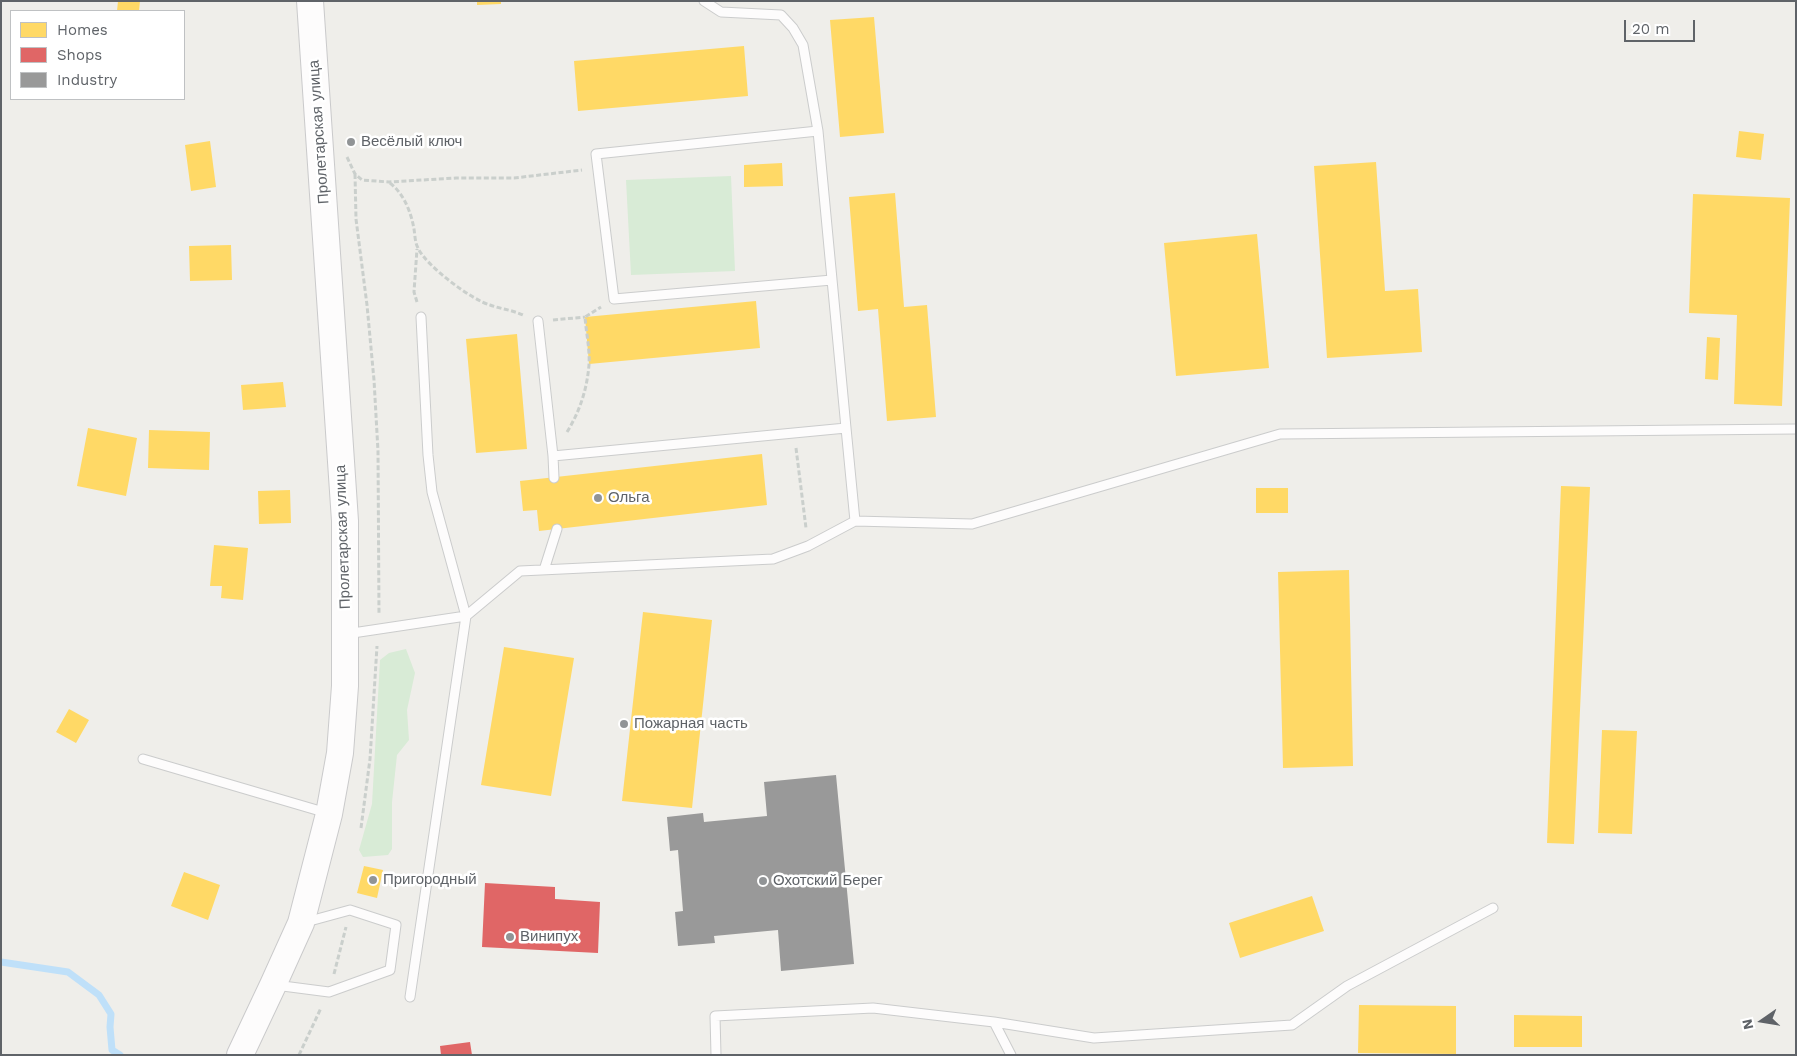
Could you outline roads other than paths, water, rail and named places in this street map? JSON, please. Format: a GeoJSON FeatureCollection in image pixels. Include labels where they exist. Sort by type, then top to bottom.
{"type":"FeatureCollection","features":[{"type":"Feature","properties":{"kind":"main road","name":"Пролетарская улица"},"geometry":{"type":"LineString","coordinates":[[240,1055],[274,985],[300,923],[329,814],[340,753],[345,686],[346,521],[310,1]]}},
{"type":"Feature","properties":{"kind":"lane"},"geometry":{"type":"LineString","coordinates":[[704,1],[721,12],[781,15],[793,28],[803,45],[818,130],[855,521]]}},
{"type":"Feature","properties":{"kind":"lane"},"geometry":{"type":"LineString","coordinates":[[818,130],[596,154],[597,169],[614,299],[832,280]]}},
{"type":"Feature","properties":{"kind":"lane"},"geometry":{"type":"LineString","coordinates":[[410,997],[466,616],[432,492],[428,456],[421,317]]}},
{"type":"Feature","properties":{"kind":"lane"},"geometry":{"type":"LineString","coordinates":[[538,322],[554,478]]}},
{"type":"Feature","properties":{"kind":"lane"},"geometry":{"type":"LineString","coordinates":[[553,456],[846,428]]}},
{"type":"Feature","properties":{"kind":"lane"},"geometry":{"type":"LineString","coordinates":[[346,634],[466,616],[520,571],[773,559],[808,546],[855,521],[972,524],[1280,434],[1796,429]]}},
{"type":"Feature","properties":{"kind":"lane"},"geometry":{"type":"LineString","coordinates":[[544,570],[557,529]]}},
{"type":"Feature","properties":{"kind":"lane"},"geometry":{"type":"LineString","coordinates":[[144,759],[329,814]]}},
{"type":"Feature","properties":{"kind":"lane"},"geometry":{"type":"LineString","coordinates":[[716,1055],[715,1016],[873,1008],[994,1022],[1094,1038],[1292,1025],[1347,986],[1493,908]]}},
{"type":"Feature","properties":{"kind":"lane"},"geometry":{"type":"LineString","coordinates":[[274,985],[329,992],[390,970],[396,925],[350,910],[300,923]]}},
{"type":"Feature","properties":{"kind":"lane"},"geometry":{"type":"LineString","coordinates":[[994,1022],[1011,1055]]}},
{"type":"Feature","properties":{"kind":"waterway"},"geometry":{"type":"LineString","coordinates":[[1,962],[68,972],[99,995],[111,1014],[112,1050],[120,1055]]}},
{"type":"Feature","properties":{"kind":"place","name":"Весёлый ключ"},"geometry":{"type":"Point","coordinates":[351,142]}},
{"type":"Feature","properties":{"kind":"place","name":"Ольга"},"geometry":{"type":"Point","coordinates":[598,498]}},
{"type":"Feature","properties":{"kind":"place","name":"Пожарная часть"},"geometry":{"type":"Point","coordinates":[624,724]}},
{"type":"Feature","properties":{"kind":"place","name":"Пригородный"},"geometry":{"type":"Point","coordinates":[373,880]}},
{"type":"Feature","properties":{"kind":"place","name":"Охотский Берег"},"geometry":{"type":"Point","coordinates":[763,881]}},
{"type":"Feature","properties":{"kind":"place","name":"Винипух"},"geometry":{"type":"Point","coordinates":[510,937]}}]}
